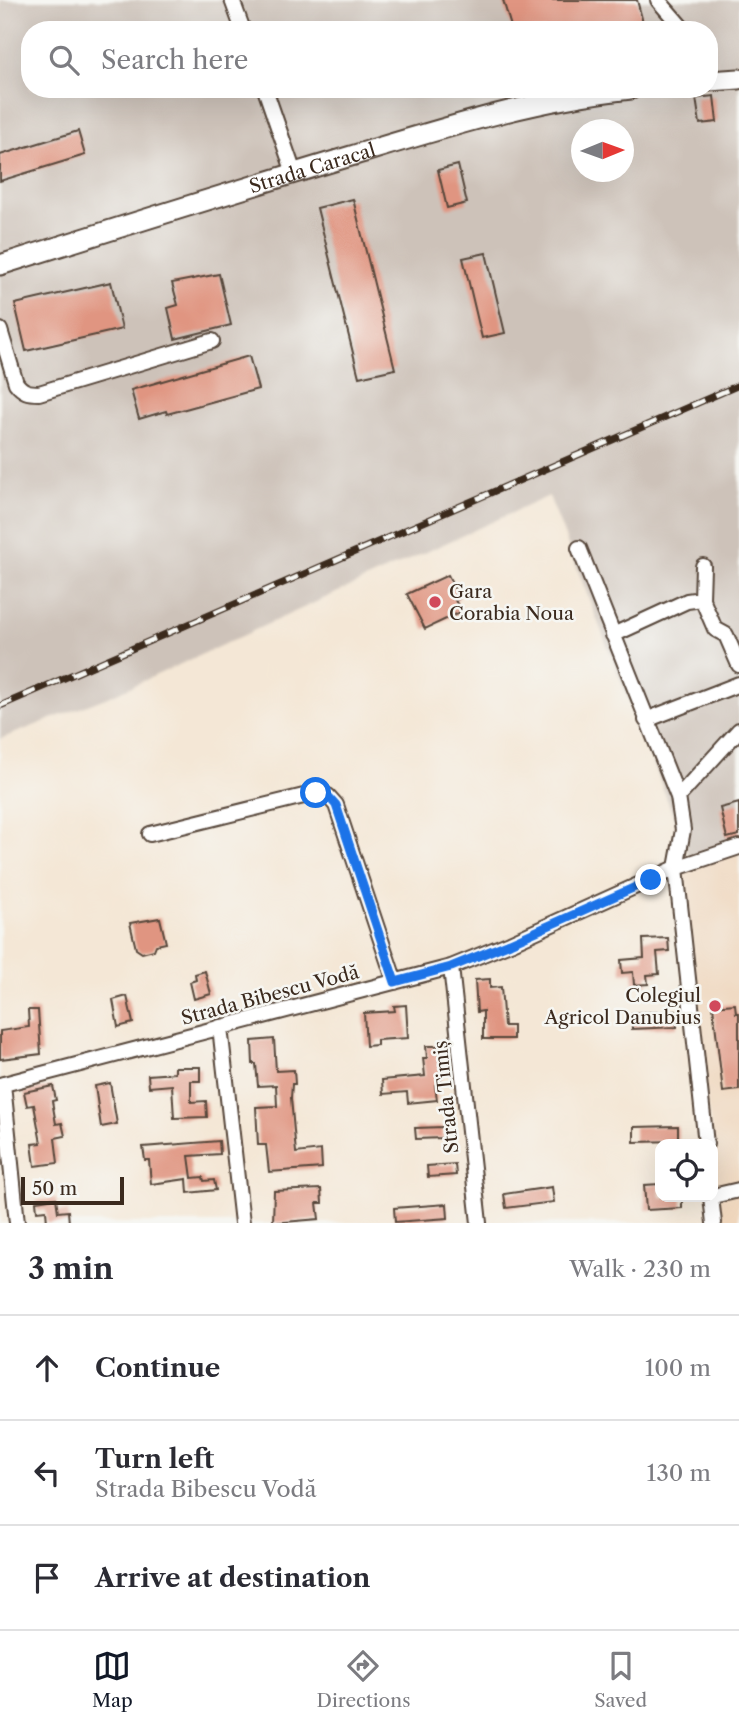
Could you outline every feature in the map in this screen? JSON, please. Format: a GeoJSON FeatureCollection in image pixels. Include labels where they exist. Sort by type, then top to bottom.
{"type":"FeatureCollection","features":[{"type":"Feature","properties":{"kind":"main road"},"geometry":{"type":"LineString","coordinates":[[718,80],[739,79]]}},
{"type":"Feature","properties":{"kind":"main road","name":"Strada Caracal"},"geometry":{"type":"LineString","coordinates":[[0,265],[294,173],[513,109],[567,98]]}},
{"type":"Feature","properties":{"kind":"street"},"geometry":{"type":"LineString","coordinates":[[232,0],[240,21]]}},
{"type":"Feature","properties":{"kind":"street"},"geometry":{"type":"LineString","coordinates":[[658,0],[676,21]]}},
{"type":"Feature","properties":{"kind":"street"},"geometry":{"type":"LineString","coordinates":[[268,98],[294,173]]}},
{"type":"Feature","properties":{"kind":"street"},"geometry":{"type":"LineString","coordinates":[[0,330],[16,383],[21,390],[28,393],[39,393],[212,341]]}},
{"type":"Feature","properties":{"kind":"street"},"geometry":{"type":"LineString","coordinates":[[579,548],[678,797],[683,830],[676,867],[705,1139]]}},
{"type":"Feature","properties":{"kind":"street"},"geometry":{"type":"LineString","coordinates":[[703,566],[702,599],[715,629],[726,635],[739,665]]}},
{"type":"Feature","properties":{"kind":"street"},"geometry":{"type":"LineString","coordinates":[[612,635],[687,601],[702,599]]}},
{"type":"Feature","properties":{"kind":"street"},"geometry":{"type":"LineString","coordinates":[[646,720],[737,690]]}},
{"type":"Feature","properties":{"kind":"street"},"geometry":{"type":"LineString","coordinates":[[678,797],[739,730]]}},
{"type":"Feature","properties":{"kind":"street"},"geometry":{"type":"LineString","coordinates":[[150,834],[316,793],[328,796],[336,805],[395,982]]}},
{"type":"Feature","properties":{"kind":"street","name":"Strada Bibescu Vodă"},"geometry":{"type":"LineString","coordinates":[[2,1085],[451,967],[676,867],[739,847]]}},
{"type":"Feature","properties":{"kind":"street","name":"Strada Timiș"},"geometry":{"type":"LineString","coordinates":[[451,967],[479,1223]]}},
{"type":"Feature","properties":{"kind":"street"},"geometry":{"type":"LineString","coordinates":[[220,1027],[242,1223]]}},
{"type":"Feature","properties":{"kind":"street"},"geometry":{"type":"LineString","coordinates":[[2,1085],[17,1223]]}},
{"type":"Feature","properties":{"kind":"street"},"geometry":{"type":"LineString","coordinates":[[718,1195],[739,1190]]}},
{"type":"Feature","properties":{"kind":"street"},"geometry":{"type":"LineString","coordinates":[[712,1202],[714,1223]]}},
{"type":"Feature","properties":{"kind":"shaded area"},"geometry":{"type":"Polygon","coordinates":[[[0,0],[739,0],[739,844],[690,858],[549,496],[108,697],[0,739],[0,0]]]}},
{"type":"Feature","properties":{"kind":"shaded area","name":"Colegiul Agricol Danubius"},"geometry":{"type":"Polygon","coordinates":[[[739,847],[739,1223],[714,1223],[714,1202],[718,1202],[718,1139],[712,1139],[676,868],[739,847]]]}},
{"type":"Feature","properties":{"kind":"building"},"geometry":{"type":"Polygon","coordinates":[[[503,0],[637,0],[643,21],[509,21],[503,0]]]}},
{"type":"Feature","properties":{"kind":"building"},"geometry":{"type":"Polygon","coordinates":[[[696,98],[714,98],[717,122],[700,124],[696,98]]]}},
{"type":"Feature","properties":{"kind":"building"},"geometry":{"type":"Polygon","coordinates":[[[78,131],[85,155],[0,181],[0,155],[78,131]]]}},
{"type":"Feature","properties":{"kind":"building"},"geometry":{"type":"Polygon","coordinates":[[[458,165],[467,203],[447,208],[438,170],[458,165]]]}},
{"type":"Feature","properties":{"kind":"building"},"geometry":{"type":"Polygon","coordinates":[[[353,199],[395,369],[359,377],[317,208],[353,199]]]}},
{"type":"Feature","properties":{"kind":"building"},"geometry":{"type":"Polygon","coordinates":[[[486,253],[505,333],[482,338],[463,258],[486,253]]]}},
{"type":"Feature","properties":{"kind":"building"},"geometry":{"type":"Polygon","coordinates":[[[219,274],[231,325],[175,339],[168,308],[178,305],[172,283],[219,274]]]}},
{"type":"Feature","properties":{"kind":"building"},"geometry":{"type":"Polygon","coordinates":[[[111,282],[122,329],[26,351],[15,304],[111,282]]]}},
{"type":"Feature","properties":{"kind":"building"},"geometry":{"type":"Polygon","coordinates":[[[249,356],[258,389],[139,419],[131,390],[249,356]]]}},
{"type":"Feature","properties":{"kind":"building","name":"Gara Corabia Noua"},"geometry":{"type":"Polygon","coordinates":[[[448,575],[459,598],[455,600],[461,612],[425,629],[407,594],[448,575]]]}},
{"type":"Feature","properties":{"kind":"building"},"geometry":{"type":"Polygon","coordinates":[[[739,803],[739,835],[727,838],[720,808],[739,803]]]}},
{"type":"Feature","properties":{"kind":"building"},"geometry":{"type":"Polygon","coordinates":[[[160,918],[166,943],[142,953],[136,949],[130,923],[160,918]]]}},
{"type":"Feature","properties":{"kind":"building"},"geometry":{"type":"Polygon","coordinates":[[[668,938],[669,951],[657,952],[659,974],[647,975],[648,984],[634,985],[633,972],[622,973],[621,960],[644,958],[643,939],[668,938]]]}},
{"type":"Feature","properties":{"kind":"building"},"geometry":{"type":"Polygon","coordinates":[[[205,971],[211,994],[194,999],[190,982],[196,980],[195,974],[205,971]]]}},
{"type":"Feature","properties":{"kind":"building"},"geometry":{"type":"Polygon","coordinates":[[[490,979],[490,988],[501,987],[504,1026],[513,1026],[513,1039],[483,1039],[483,1011],[477,1012],[475,980],[490,979]]]}},
{"type":"Feature","properties":{"kind":"building"},"geometry":{"type":"Polygon","coordinates":[[[127,996],[133,1023],[118,1027],[113,1000],[127,996]]]}},
{"type":"Feature","properties":{"kind":"building"},"geometry":{"type":"Polygon","coordinates":[[[735,1004],[736,1013],[739,1013],[739,1090],[723,1092],[713,1006],[735,1004]]]}},
{"type":"Feature","properties":{"kind":"building"},"geometry":{"type":"Polygon","coordinates":[[[406,1005],[408,1038],[377,1040],[377,1045],[366,1046],[364,1013],[395,1011],[394,1006],[406,1005]]]}},
{"type":"Feature","properties":{"kind":"building"},"geometry":{"type":"Polygon","coordinates":[[[28,1010],[38,1010],[41,1054],[0,1059],[0,1031],[29,1027],[28,1010]]]}},
{"type":"Feature","properties":{"kind":"building"},"geometry":{"type":"Polygon","coordinates":[[[676,1011],[677,1027],[632,1029],[632,1013],[676,1011]]]}},
{"type":"Feature","properties":{"kind":"building"},"geometry":{"type":"Polygon","coordinates":[[[274,1039],[276,1071],[294,1070],[295,1084],[292,1084],[291,1098],[296,1153],[321,1150],[322,1168],[269,1172],[266,1145],[258,1145],[256,1107],[277,1106],[276,1085],[258,1086],[252,1041],[274,1039]]]}},
{"type":"Feature","properties":{"kind":"building"},"geometry":{"type":"Polygon","coordinates":[[[426,1046],[439,1046],[441,1084],[435,1085],[437,1100],[408,1103],[407,1092],[383,1094],[382,1080],[425,1076],[423,1058],[427,1058],[426,1046]]]}},
{"type":"Feature","properties":{"kind":"building"},"geometry":{"type":"Polygon","coordinates":[[[175,1067],[200,1067],[200,1081],[191,1081],[191,1102],[206,1101],[207,1117],[174,1118],[172,1085],[149,1087],[148,1075],[175,1073],[175,1067]]]}},
{"type":"Feature","properties":{"kind":"building"},"geometry":{"type":"Polygon","coordinates":[[[110,1083],[117,1124],[101,1127],[95,1086],[110,1083]]]}},
{"type":"Feature","properties":{"kind":"building"},"geometry":{"type":"Polygon","coordinates":[[[53,1086],[56,1100],[52,1101],[56,1124],[62,1123],[65,1136],[55,1138],[58,1163],[35,1166],[32,1144],[41,1143],[34,1105],[27,1106],[24,1092],[53,1086]]]}},
{"type":"Feature","properties":{"kind":"building"},"geometry":{"type":"Polygon","coordinates":[[[678,1126],[678,1139],[634,1142],[634,1127],[678,1126]]]}},
{"type":"Feature","properties":{"kind":"building"},"geometry":{"type":"Polygon","coordinates":[[[443,1127],[443,1138],[416,1139],[415,1128],[443,1127]]]}},
{"type":"Feature","properties":{"kind":"building"},"geometry":{"type":"Polygon","coordinates":[[[219,1141],[220,1154],[189,1156],[192,1178],[214,1180],[216,1190],[188,1193],[187,1179],[151,1184],[149,1160],[145,1160],[143,1147],[219,1141]]]}},
{"type":"Feature","properties":{"kind":"building"},"geometry":{"type":"Polygon","coordinates":[[[455,1164],[456,1175],[428,1177],[427,1166],[455,1164]]]}},
{"type":"Feature","properties":{"kind":"building"},"geometry":{"type":"Polygon","coordinates":[[[655,1184],[655,1202],[682,1202],[682,1208],[646,1210],[644,1185],[655,1184]]]}},
{"type":"Feature","properties":{"kind":"building"},"geometry":{"type":"Polygon","coordinates":[[[552,1187],[554,1202],[506,1208],[504,1194],[552,1187]]]}},
{"type":"Feature","properties":{"kind":"building"},"geometry":{"type":"Polygon","coordinates":[[[321,1189],[322,1203],[317,1203],[319,1219],[273,1223],[274,1191],[321,1189]]]}},
{"type":"Feature","properties":{"kind":"building"},"geometry":{"type":"Polygon","coordinates":[[[56,1198],[58,1212],[68,1211],[69,1223],[47,1223],[46,1210],[37,1211],[36,1201],[56,1198]]]}},
{"type":"Feature","properties":{"kind":"building"},"geometry":{"type":"Polygon","coordinates":[[[447,1204],[448,1218],[395,1222],[394,1208],[447,1204]]]}},
{"type":"Feature","properties":{"kind":"railway"},"geometry":{"type":"LineString","coordinates":[[0,706],[739,385]]}},
{"type":"Feature","properties":{"kind":"place","name":"Gara Corabia Noua"},"geometry":{"type":"Point","coordinates":[435,602]}},
{"type":"Feature","properties":{"kind":"place","name":"Colegiul Agricol Danubius"},"geometry":{"type":"Point","coordinates":[715,1006]}},
{"type":"Feature","properties":{"kind":"route"},"geometry":{"type":"LineString","coordinates":[[316,793],[328,796],[336,805],[395,982],[451,967],[651,880]]}}]}
